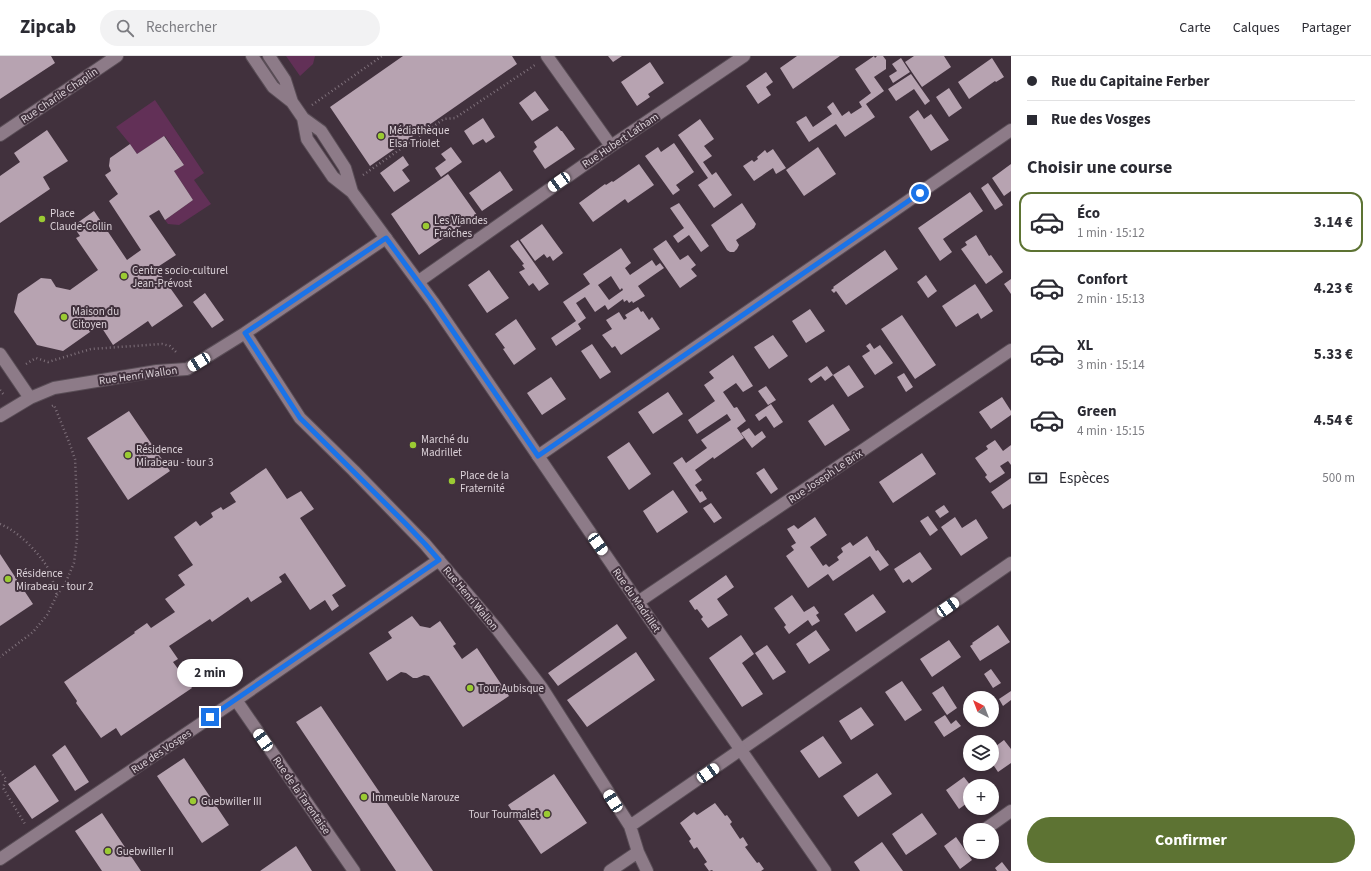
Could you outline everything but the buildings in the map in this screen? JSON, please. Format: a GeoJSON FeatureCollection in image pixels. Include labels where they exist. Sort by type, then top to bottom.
{"type":"FeatureCollection","features":[{"type":"Feature","properties":{"kind":"street","name":"Rue Charlie Chaplin"},"geometry":{"type":"LineString","coordinates":[[0,135],[117,56]]}},
{"type":"Feature","properties":{"kind":"street","name":"Rue du Madrillet"},"geometry":{"type":"LineString","coordinates":[[252,56],[273,87],[292,102],[301,115],[307,139],[333,177],[352,192],[418,281],[638,602],[826,871]]}},
{"type":"Feature","properties":{"kind":"street","name":"Rue du Madrillet"},"geometry":{"type":"LineString","coordinates":[[269,56],[285,80],[292,102]]}},
{"type":"Feature","properties":{"kind":"street","name":"Rue Hubert Latham"},"geometry":{"type":"LineString","coordinates":[[418,281],[611,146],[744,56]]}},
{"type":"Feature","properties":{"kind":"street"},"geometry":{"type":"LineString","coordinates":[[543,59],[611,146]]}},
{"type":"Feature","properties":{"kind":"street"},"geometry":{"type":"LineString","coordinates":[[538,456],[1011,130]]}},
{"type":"Feature","properties":{"kind":"street"},"geometry":{"type":"LineString","coordinates":[[245,333],[386,238]]}},
{"type":"Feature","properties":{"kind":"street","name":"Rue Henri Wallon"},"geometry":{"type":"LineString","coordinates":[[0,416],[30,398],[54,388],[157,371],[187,369],[245,333],[300,418],[425,544],[497,628],[542,688],[630,826],[638,852],[647,871]]}},
{"type":"Feature","properties":{"kind":"street","name":"Rue Joseph Le Brix"},"geometry":{"type":"LineString","coordinates":[[638,602],[1011,350]]}},
{"type":"Feature","properties":{"kind":"street"},"geometry":{"type":"LineString","coordinates":[[0,354],[30,398]]}},
{"type":"Feature","properties":{"kind":"street","name":"Rue des Vosges"},"geometry":{"type":"LineString","coordinates":[[0,859],[236,700],[439,560]]}},
{"type":"Feature","properties":{"kind":"street"},"geometry":{"type":"LineString","coordinates":[[630,826],[1011,563]]}},
{"type":"Feature","properties":{"kind":"street","name":"Rue de la Tarentaise"},"geometry":{"type":"LineString","coordinates":[[236,700],[354,871]]}},
{"type":"Feature","properties":{"kind":"street"},"geometry":{"type":"LineString","coordinates":[[994,823],[1011,811]]}},
{"type":"Feature","properties":{"kind":"street"},"geometry":{"type":"LineString","coordinates":[[610,871],[638,852]]}},
{"type":"Feature","properties":{"kind":"path"},"geometry":{"type":"LineString","coordinates":[[301,115],[382,56]]}},
{"type":"Feature","properties":{"kind":"path"},"geometry":{"type":"LineString","coordinates":[[361,176],[444,119],[455,118],[543,59]]}},
{"type":"Feature","properties":{"kind":"path"},"geometry":{"type":"LineString","coordinates":[[12,373],[36,358],[48,362],[91,349],[162,344],[170,346],[180,356]]}},
{"type":"Feature","properties":{"kind":"path"},"geometry":{"type":"LineString","coordinates":[[0,390],[13,408]]}},
{"type":"Feature","properties":{"kind":"path"},"geometry":{"type":"LineString","coordinates":[[0,657],[33,632],[47,615],[57,595],[65,584],[74,563],[77,539],[75,459],[54,406],[47,409]]}},
{"type":"Feature","properties":{"kind":"path"},"geometry":{"type":"LineString","coordinates":[[0,524],[8,527],[38,555],[49,570],[57,595]]}},
{"type":"Feature","properties":{"kind":"path"},"geometry":{"type":"LineString","coordinates":[[0,771],[6,780],[3,788],[33,837]]}},
{"type":"Feature","properties":{"kind":"shaded area"},"geometry":{"type":"Polygon","coordinates":[[[286,56],[315,56],[313,64],[300,76],[286,56]]]}},
{"type":"Feature","properties":{"kind":"shaded area"},"geometry":{"type":"Polygon","coordinates":[[[155,100],[204,173],[194,180],[211,204],[179,225],[168,224],[165,220],[193,200],[174,171],[184,165],[165,136],[137,154],[116,127],[155,100]]]}},
{"type":"Feature","properties":{"kind":"place","name":"Médiathèque Elsa Triolet"},"geometry":{"type":"Point","coordinates":[381,136]}},
{"type":"Feature","properties":{"kind":"place","name":"Place Claude-Collin"},"geometry":{"type":"Point","coordinates":[42,219]}},
{"type":"Feature","properties":{"kind":"place","name":"Les Viandes Fraîches"},"geometry":{"type":"Point","coordinates":[426,226]}},
{"type":"Feature","properties":{"kind":"place","name":"Centre socio-culturel Jean-Prévost"},"geometry":{"type":"Point","coordinates":[124,276]}},
{"type":"Feature","properties":{"kind":"place","name":"Maison du Citoyen"},"geometry":{"type":"Point","coordinates":[64,317]}},
{"type":"Feature","properties":{"kind":"place","name":"Marché du Madrillet"},"geometry":{"type":"Point","coordinates":[413,445]}},
{"type":"Feature","properties":{"kind":"place","name":"Résidence Mirabeau - tour 3"},"geometry":{"type":"Point","coordinates":[128,455]}},
{"type":"Feature","properties":{"kind":"place","name":"Place de la Fraternité"},"geometry":{"type":"Point","coordinates":[452,481]}},
{"type":"Feature","properties":{"kind":"place","name":"Résidence Mirabeau - tour 2"},"geometry":{"type":"Point","coordinates":[8,579]}},
{"type":"Feature","properties":{"kind":"place","name":"Tour Aubisque"},"geometry":{"type":"Point","coordinates":[470,688]}},
{"type":"Feature","properties":{"kind":"place","name":"Immeuble Narouze"},"geometry":{"type":"Point","coordinates":[364,797]}},
{"type":"Feature","properties":{"kind":"place","name":"Guebwiller III"},"geometry":{"type":"Point","coordinates":[193,801]}},
{"type":"Feature","properties":{"kind":"place","name":"Tour Tourmalet"},"geometry":{"type":"Point","coordinates":[547,814]}},
{"type":"Feature","properties":{"kind":"place","name":"Guebwiller II"},"geometry":{"type":"Point","coordinates":[108,851]}},
{"type":"Feature","properties":{"kind":"route"},"geometry":{"type":"LineString","coordinates":[[210,717],[439,560],[405,523],[300,418],[245,333],[386,238],[433,302],[538,456],[920,193]]}}]}
